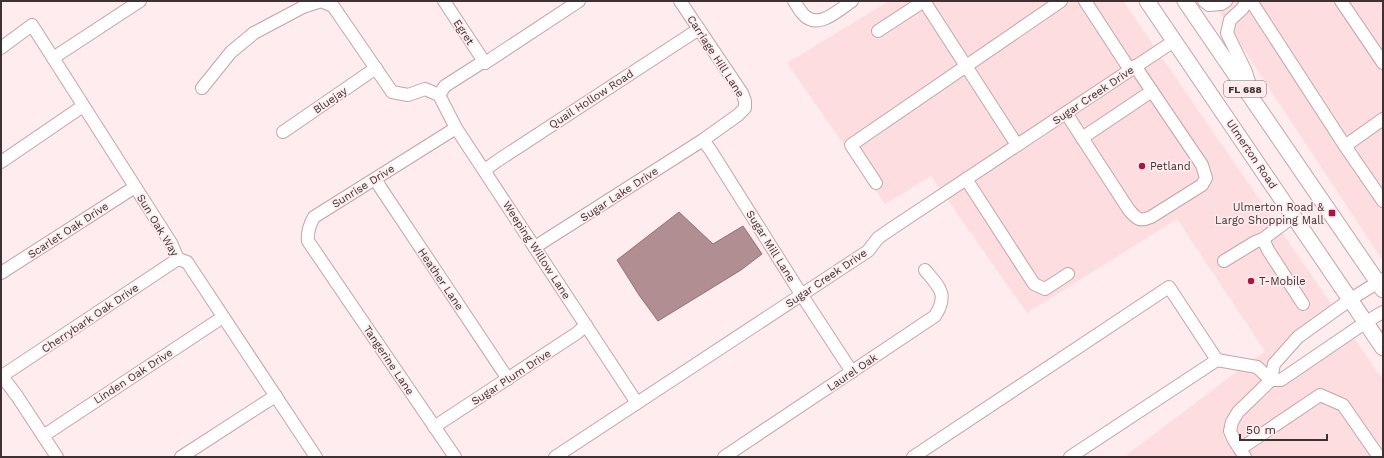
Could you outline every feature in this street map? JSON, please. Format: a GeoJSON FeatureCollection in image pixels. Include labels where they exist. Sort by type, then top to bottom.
{"type":"FeatureCollection","features":[{"type":"Feature","properties":{"kind":"main road","name":"Ulmerton Road"},"geometry":{"type":"LineString","coordinates":[[1147,1],[1383,348]]}},
{"type":"Feature","properties":{"kind":"main road","name":"FL 688"},"geometry":{"type":"LineString","coordinates":[[1185,1],[1381,284]]}},
{"type":"Feature","properties":{"kind":"street"},"geometry":{"type":"LineString","coordinates":[[53,58],[140,1]]}},
{"type":"Feature","properties":{"kind":"street"},"geometry":{"type":"LineString","coordinates":[[202,88],[231,52],[254,33],[303,7],[321,1],[333,6],[392,92],[408,95],[424,89],[439,95],[445,86],[481,63],[485,63],[564,5],[579,1]]}},
{"type":"Feature","properties":{"kind":"street","name":"Egret"},"geometry":{"type":"LineString","coordinates":[[444,1],[485,63]]}},
{"type":"Feature","properties":{"kind":"street","name":"Carriage Hill Lane"},"geometry":{"type":"LineString","coordinates":[[680,1],[742,93],[744,101],[745,108],[738,115],[703,140]]}},
{"type":"Feature","properties":{"kind":"street"},"geometry":{"type":"LineString","coordinates":[[794,1],[803,15],[814,21],[825,19],[852,1]]}},
{"type":"Feature","properties":{"kind":"street"},"geometry":{"type":"LineString","coordinates":[[878,31],[924,1],[1017,145]]}},
{"type":"Feature","properties":{"kind":"street"},"geometry":{"type":"LineString","coordinates":[[876,183],[851,145],[1061,1]]}},
{"type":"Feature","properties":{"kind":"street"},"geometry":{"type":"LineString","coordinates":[[1066,112],[1129,210],[1136,218],[1143,220],[1151,217],[1202,185],[1206,178],[1202,165],[1152,91],[1132,68],[1085,1]]}},
{"type":"Feature","properties":{"kind":"street"},"geometry":{"type":"LineString","coordinates":[[1204,1],[1209,5],[1220,4],[1226,1]]}},
{"type":"Feature","properties":{"kind":"street"},"geometry":{"type":"LineString","coordinates":[[1246,1],[1242,8],[1230,20],[1227,33],[1246,72],[1255,102]]}},
{"type":"Feature","properties":{"kind":"street"},"geometry":{"type":"LineString","coordinates":[[1250,1],[1383,201]]}},
{"type":"Feature","properties":{"kind":"street"},"geometry":{"type":"LineString","coordinates":[[1341,1],[1383,63]]}},
{"type":"Feature","properties":{"kind":"street","name":"Sun Oak Way"},"geometry":{"type":"LineString","coordinates":[[1,48],[32,25],[171,243],[178,259],[187,262],[316,457]]}},
{"type":"Feature","properties":{"kind":"street","name":"Quail Hollow Road"},"geometry":{"type":"LineString","coordinates":[[485,170],[699,29]]}},
{"type":"Feature","properties":{"kind":"street","name":"Sugar Creek Drive"},"geometry":{"type":"LineString","coordinates":[[555,457],[868,251],[878,238],[1174,41]]}},
{"type":"Feature","properties":{"kind":"street","name":"Bluejay"},"geometry":{"type":"LineString","coordinates":[[283,132],[376,68]]}},
{"type":"Feature","properties":{"kind":"street"},"geometry":{"type":"LineString","coordinates":[[1082,138],[1152,91]]}},
{"type":"Feature","properties":{"kind":"street","name":"Weeping Willow Lane"},"geometry":{"type":"LineString","coordinates":[[439,95],[456,128],[637,403]]}},
{"type":"Feature","properties":{"kind":"street"},"geometry":{"type":"LineString","coordinates":[[1,162],[83,106]]}},
{"type":"Feature","properties":{"kind":"street"},"geometry":{"type":"LineString","coordinates":[[1345,146],[1383,119]]}},
{"type":"Feature","properties":{"kind":"street","name":"Sunrise Drive"},"geometry":{"type":"LineString","coordinates":[[323,263],[308,241],[307,236],[310,224],[314,217],[456,128]]}},
{"type":"Feature","properties":{"kind":"street","name":"Sugar Lake Drive"},"geometry":{"type":"LineString","coordinates":[[535,247],[703,140]]}},
{"type":"Feature","properties":{"kind":"street","name":"Sugar Mill Lane"},"geometry":{"type":"LineString","coordinates":[[703,140],[852,372]]}},
{"type":"Feature","properties":{"kind":"street","name":"Heather Lane"},"geometry":{"type":"LineString","coordinates":[[376,179],[508,379]]}},
{"type":"Feature","properties":{"kind":"street"},"geometry":{"type":"LineString","coordinates":[[966,179],[1034,284],[1045,289],[1068,274]]}},
{"type":"Feature","properties":{"kind":"street","name":"Scarlet Oak Drive"},"geometry":{"type":"LineString","coordinates":[[1,273],[135,187]]}},
{"type":"Feature","properties":{"kind":"street"},"geometry":{"type":"LineString","coordinates":[[1224,261],[1255,242],[1263,239],[1294,216]]}},
{"type":"Feature","properties":{"kind":"street"},"geometry":{"type":"LineString","coordinates":[[1263,239],[1268,250],[1304,304]]}},
{"type":"Feature","properties":{"kind":"street","name":"Cherrybark Oak Drive"},"geometry":{"type":"LineString","coordinates":[[2,376],[178,259]]}},
{"type":"Feature","properties":{"kind":"street","name":"Tangerine Lane"},"geometry":{"type":"LineString","coordinates":[[323,263],[455,457]]}},
{"type":"Feature","properties":{"kind":"street","name":"Laurel Oak"},"geometry":{"type":"LineString","coordinates":[[724,457],[935,316],[941,307],[942,297],[939,288],[925,270]]}},
{"type":"Feature","properties":{"kind":"street"},"geometry":{"type":"LineString","coordinates":[[1378,457],[1343,405],[1320,395],[1243,453],[1230,431],[1232,422],[1238,412],[1271,380],[1274,364],[1298,337],[1351,299],[1381,284]]}},
{"type":"Feature","properties":{"kind":"street"},"geometry":{"type":"LineString","coordinates":[[913,457],[1169,287],[1217,360]]}},
{"type":"Feature","properties":{"kind":"street"},"geometry":{"type":"LineString","coordinates":[[1070,457],[1217,360],[1257,367],[1271,380],[1282,380],[1383,312]]}},
{"type":"Feature","properties":{"kind":"street","name":"Linden Oak Drive"},"geometry":{"type":"LineString","coordinates":[[43,436],[224,317]]}},
{"type":"Feature","properties":{"kind":"street","name":"Sugar Plum Drive"},"geometry":{"type":"LineString","coordinates":[[434,427],[578,333],[586,325]]}},
{"type":"Feature","properties":{"kind":"street"},"geometry":{"type":"LineString","coordinates":[[2,376],[57,457]]}},
{"type":"Feature","properties":{"kind":"street"},"geometry":{"type":"LineString","coordinates":[[180,457],[276,396]]}},
{"type":"Feature","properties":{"kind":"shaded area"},"geometry":{"type":"Polygon","coordinates":[[[889,1],[1123,1],[1154,46],[940,189],[931,176],[885,204],[787,63],[889,1]]]}},
{"type":"Feature","properties":{"kind":"shaded area"},"geometry":{"type":"Polygon","coordinates":[[[1212,1],[1383,1],[1383,261],[1212,1]]]}},
{"type":"Feature","properties":{"kind":"shaded area"},"geometry":{"type":"Polygon","coordinates":[[[1161,56],[1332,305],[1293,334],[1269,360],[1267,367],[1262,362],[1253,360],[1265,351],[1177,219],[1027,313],[947,199],[1161,56]]]}},
{"type":"Feature","properties":{"kind":"shaded area"},"geometry":{"type":"Polygon","coordinates":[[[679,212],[713,244],[743,226],[762,254],[741,270],[658,321],[639,295],[617,260],[679,212]]]}},
{"type":"Feature","properties":{"kind":"shaded area"},"geometry":{"type":"Polygon","coordinates":[[[1354,338],[1383,380],[1383,457],[1124,457],[1239,370],[1253,373],[1264,382],[1273,386],[1285,385],[1354,338]]]}},
{"type":"Feature","properties":{"kind":"place","name":"Petland"},"geometry":{"type":"Point","coordinates":[1142,166]}},
{"type":"Feature","properties":{"kind":"place","name":"Ulmerton Road & Largo Shopping Mall"},"geometry":{"type":"Point","coordinates":[1332,213]}},
{"type":"Feature","properties":{"kind":"place","name":"T-Mobile"},"geometry":{"type":"Point","coordinates":[1251,281]}}]}
